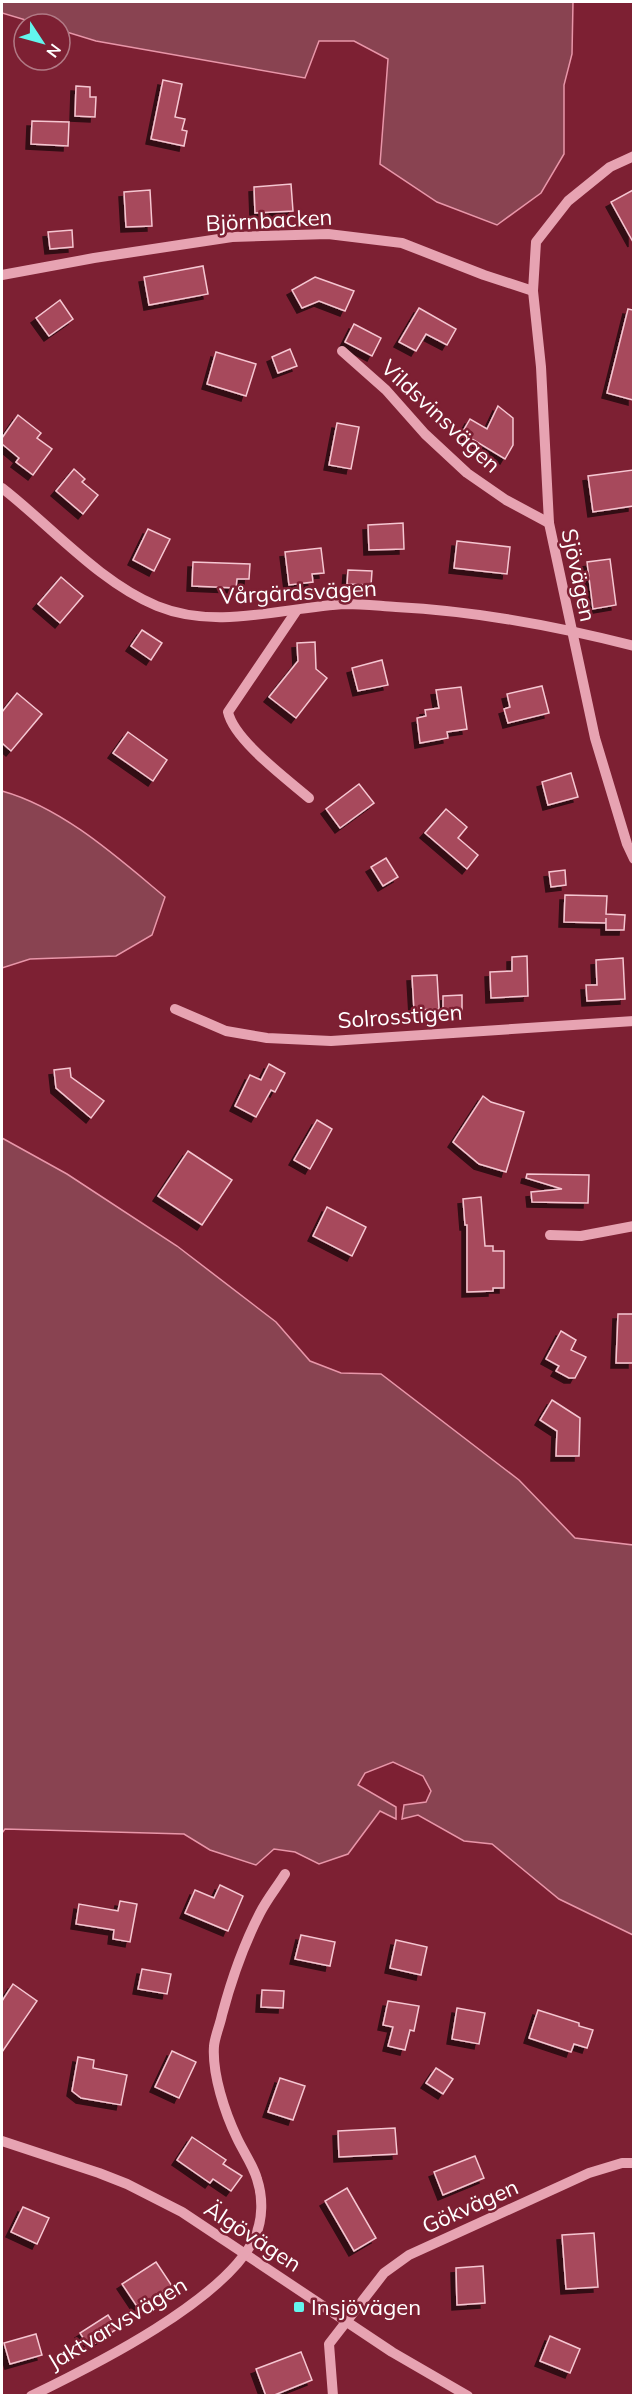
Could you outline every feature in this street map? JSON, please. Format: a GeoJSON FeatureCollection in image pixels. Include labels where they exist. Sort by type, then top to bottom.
{"type":"FeatureCollection","features":[{"type":"Feature","properties":{"kind":"street","name":"Sjövägen"},"geometry":{"type":"LineString","coordinates":[[633,156],[610,167],[568,201],[536,242],[533,291],[541,367],[549,523],[596,738],[633,859]]}},
{"type":"Feature","properties":{"kind":"street","name":"Björnbacken"},"geometry":{"type":"LineString","coordinates":[[2,275],[232,237],[328,234],[402,243],[484,276],[533,291]]}},
{"type":"Feature","properties":{"kind":"street","name":"Vildsvinsvägen"},"geometry":{"type":"LineString","coordinates":[[342,351],[386,390],[425,434],[467,473],[506,500],[549,523]]}},
{"type":"Feature","properties":{"kind":"street","name":"Vårgärdsvägen"},"geometry":{"type":"LineString","coordinates":[[2,488],[85,560],[136,596],[159,607],[194,615],[230,618],[346,604],[442,609],[571,630],[633,646]]}},
{"type":"Feature","properties":{"kind":"street"},"geometry":{"type":"LineString","coordinates":[[297,610],[228,712],[230,721],[244,740],[309,798]]}},
{"type":"Feature","properties":{"kind":"street","name":"Solrosstigen"},"geometry":{"type":"LineString","coordinates":[[174,1009],[226,1031],[267,1038],[331,1041],[633,1021]]}},
{"type":"Feature","properties":{"kind":"street"},"geometry":{"type":"LineString","coordinates":[[550,1235],[581,1236],[633,1226]]}},
{"type":"Feature","properties":{"kind":"street"},"geometry":{"type":"LineString","coordinates":[[245,2253],[258,2227],[261,2193],[257,2176],[236,2135],[218,2088],[214,2046],[229,1991],[261,1912],[285,1874]]}},
{"type":"Feature","properties":{"kind":"street","name":"Älgövägen"},"geometry":{"type":"LineString","coordinates":[[2,2141],[127,2184],[182,2212],[392,2352],[468,2396]]}},
{"type":"Feature","properties":{"kind":"street","name":"Gökvägen"},"geometry":{"type":"LineString","coordinates":[[333,2396],[328,2344],[384,2272],[409,2255],[589,2173],[622,2163],[633,2163]]}},
{"type":"Feature","properties":{"kind":"street","name":"Jaktvarvsvägen"},"geometry":{"type":"LineString","coordinates":[[31,2396],[126,2345],[184,2310],[213,2287],[245,2253]]}},
{"type":"Feature","properties":{"kind":"shaded area"},"geometry":{"type":"Polygon","coordinates":[[[2,2],[573,2],[572,54],[564,85],[564,154],[541,193],[497,225],[437,202],[380,164],[388,59],[354,41],[319,41],[305,78],[96,41],[72,34],[72,12],[12,12],[12,16],[2,13],[2,2]]]}},
{"type":"Feature","properties":{"kind":"shaded area"},"geometry":{"type":"Polygon","coordinates":[[[2,791],[25,799],[68,821],[108,850],[165,897],[152,935],[116,956],[30,959],[2,968],[2,791]]]}},
{"type":"Feature","properties":{"kind":"shaded area"},"geometry":{"type":"Polygon","coordinates":[[[2,1138],[67,1174],[177,1246],[276,1322],[310,1361],[341,1373],[381,1374],[519,1480],[575,1538],[633,1545],[633,1935],[559,1899],[492,1844],[464,1841],[418,1815],[402,1819],[404,1805],[426,1802],[431,1791],[423,1776],[393,1762],[365,1773],[358,1785],[396,1807],[396,1819],[380,1811],[348,1854],[319,1864],[295,1852],[274,1849],[256,1865],[210,1850],[184,1834],[5,1829],[2,1833],[2,1138]]]}},
{"type":"Feature","properties":{"kind":"building"},"geometry":{"type":"Polygon","coordinates":[[[163,80],[182,84],[175,117],[185,119],[182,130],[187,131],[184,146],[151,139],[163,80]]]}},
{"type":"Feature","properties":{"kind":"building"},"geometry":{"type":"Polygon","coordinates":[[[76,86],[90,87],[90,97],[96,97],[95,117],[75,116],[76,86]]]}},
{"type":"Feature","properties":{"kind":"building"},"geometry":{"type":"Polygon","coordinates":[[[32,121],[69,122],[68,146],[31,144],[32,121]]]}},
{"type":"Feature","properties":{"kind":"building"},"geometry":{"type":"Polygon","coordinates":[[[291,184],[293,211],[255,213],[254,187],[291,184]]]}},
{"type":"Feature","properties":{"kind":"building"},"geometry":{"type":"Polygon","coordinates":[[[150,190],[152,226],[126,227],[124,192],[150,190]]]}},
{"type":"Feature","properties":{"kind":"building"},"geometry":{"type":"Polygon","coordinates":[[[633,190],[633,242],[611,202],[633,190]]]}},
{"type":"Feature","properties":{"kind":"building"},"geometry":{"type":"Polygon","coordinates":[[[72,230],[73,247],[50,249],[48,232],[72,230]]]}},
{"type":"Feature","properties":{"kind":"building"},"geometry":{"type":"Polygon","coordinates":[[[203,266],[208,294],[149,305],[144,277],[203,266]]]}},
{"type":"Feature","properties":{"kind":"building"},"geometry":{"type":"Polygon","coordinates":[[[315,277],[354,291],[345,311],[319,301],[302,308],[292,290],[315,277]]]}},
{"type":"Feature","properties":{"kind":"building"},"geometry":{"type":"Polygon","coordinates":[[[60,300],[73,319],[49,336],[36,318],[60,300]]]}},
{"type":"Feature","properties":{"kind":"building"},"geometry":{"type":"Polygon","coordinates":[[[419,308],[456,329],[447,345],[426,334],[416,351],[399,342],[419,308]]]}},
{"type":"Feature","properties":{"kind":"building"},"geometry":{"type":"Polygon","coordinates":[[[628,309],[633,310],[633,400],[607,393],[628,309]]]}},
{"type":"Feature","properties":{"kind":"building"},"geometry":{"type":"Polygon","coordinates":[[[354,324],[381,338],[372,356],[345,342],[354,324]]]}},
{"type":"Feature","properties":{"kind":"building"},"geometry":{"type":"Polygon","coordinates":[[[290,349],[297,366],[278,373],[272,357],[290,349]]]}},
{"type":"Feature","properties":{"kind":"building"},"geometry":{"type":"Polygon","coordinates":[[[216,352],[256,364],[246,396],[207,384],[216,352]]]}},
{"type":"Feature","properties":{"kind":"building"},"geometry":{"type":"Polygon","coordinates":[[[498,406],[513,418],[513,445],[505,459],[462,433],[470,419],[487,429],[498,406]]]}},
{"type":"Feature","properties":{"kind":"building"},"geometry":{"type":"Polygon","coordinates":[[[18,415],[41,433],[37,438],[52,449],[33,475],[16,462],[19,458],[2,444],[2,438],[18,415]]]}},
{"type":"Feature","properties":{"kind":"building"},"geometry":{"type":"Polygon","coordinates":[[[337,423],[359,427],[351,469],[329,465],[337,423]]]}},
{"type":"Feature","properties":{"kind":"building"},"geometry":{"type":"Polygon","coordinates":[[[74,469],[85,479],[82,482],[98,495],[83,514],[56,491],[74,469]]]}},
{"type":"Feature","properties":{"kind":"building"},"geometry":{"type":"Polygon","coordinates":[[[633,470],[633,506],[593,512],[588,476],[633,470]]]}},
{"type":"Feature","properties":{"kind":"building"},"geometry":{"type":"Polygon","coordinates":[[[403,523],[404,549],[369,550],[368,525],[403,523]]]}},
{"type":"Feature","properties":{"kind":"building"},"geometry":{"type":"Polygon","coordinates":[[[148,529],[170,539],[154,571],[133,560],[148,529]]]}},
{"type":"Feature","properties":{"kind":"building"},"geometry":{"type":"Polygon","coordinates":[[[457,541],[510,547],[507,574],[454,568],[457,541]]]}},
{"type":"Feature","properties":{"kind":"building"},"geometry":{"type":"Polygon","coordinates":[[[321,548],[324,573],[312,574],[313,582],[289,585],[285,552],[321,548]]]}},
{"type":"Feature","properties":{"kind":"building"},"geometry":{"type":"Polygon","coordinates":[[[610,559],[616,605],[593,609],[587,562],[610,559]]]}},
{"type":"Feature","properties":{"kind":"building"},"geometry":{"type":"Polygon","coordinates":[[[193,562],[250,564],[249,579],[237,579],[236,588],[192,586],[193,562]]]}},
{"type":"Feature","properties":{"kind":"building"},"geometry":{"type":"Polygon","coordinates":[[[348,570],[372,571],[371,585],[347,584],[348,570]]]}},
{"type":"Feature","properties":{"kind":"building"},"geometry":{"type":"Polygon","coordinates":[[[61,577],[83,596],[60,623],[38,604],[61,577]]]}},
{"type":"Feature","properties":{"kind":"building"},"geometry":{"type":"Polygon","coordinates":[[[142,630],[162,643],[151,660],[131,646],[142,630]]]}},
{"type":"Feature","properties":{"kind":"building"},"geometry":{"type":"Polygon","coordinates":[[[315,642],[316,669],[327,678],[296,718],[269,697],[298,661],[297,643],[315,642]]]}},
{"type":"Feature","properties":{"kind":"building"},"geometry":{"type":"Polygon","coordinates":[[[382,660],[388,685],[358,691],[352,668],[382,660]]]}},
{"type":"Feature","properties":{"kind":"building"},"geometry":{"type":"Polygon","coordinates":[[[542,686],[549,713],[508,723],[504,709],[510,707],[507,694],[542,686]]]}},
{"type":"Feature","properties":{"kind":"building"},"geometry":{"type":"Polygon","coordinates":[[[461,687],[467,729],[447,732],[448,738],[420,743],[417,718],[426,716],[425,710],[439,708],[436,690],[461,687]]]}},
{"type":"Feature","properties":{"kind":"building"},"geometry":{"type":"Polygon","coordinates":[[[17,693],[42,714],[11,751],[2,743],[2,712],[17,693]]]}},
{"type":"Feature","properties":{"kind":"building"},"geometry":{"type":"Polygon","coordinates":[[[128,732],[167,760],[153,781],[113,753],[128,732]]]}},
{"type":"Feature","properties":{"kind":"building"},"geometry":{"type":"Polygon","coordinates":[[[571,773],[578,797],[548,805],[542,782],[571,773]]]}},
{"type":"Feature","properties":{"kind":"building"},"geometry":{"type":"Polygon","coordinates":[[[359,784],[374,803],[340,828],[326,809],[359,784]]]}},
{"type":"Feature","properties":{"kind":"building"},"geometry":{"type":"Polygon","coordinates":[[[446,809],[467,827],[458,838],[478,855],[467,869],[425,833],[446,809]]]}},
{"type":"Feature","properties":{"kind":"building"},"geometry":{"type":"Polygon","coordinates":[[[386,858],[398,877],[383,886],[371,867],[386,858]]]}},
{"type":"Feature","properties":{"kind":"building"},"geometry":{"type":"Polygon","coordinates":[[[565,870],[566,885],[551,887],[549,872],[565,870]]]}},
{"type":"Feature","properties":{"kind":"building"},"geometry":{"type":"Polygon","coordinates":[[[565,895],[607,896],[606,914],[625,915],[624,930],[606,930],[606,923],[564,922],[565,895]]]}},
{"type":"Feature","properties":{"kind":"building"},"geometry":{"type":"Polygon","coordinates":[[[527,956],[528,996],[491,998],[490,972],[512,971],[512,957],[527,956]]]}},
{"type":"Feature","properties":{"kind":"building"},"geometry":{"type":"Polygon","coordinates":[[[623,958],[625,999],[587,1001],[586,985],[597,985],[596,960],[623,958]]]}},
{"type":"Feature","properties":{"kind":"building"},"geometry":{"type":"Polygon","coordinates":[[[437,975],[439,1009],[414,1010],[412,976],[437,975]]]}},
{"type":"Feature","properties":{"kind":"building"},"geometry":{"type":"Polygon","coordinates":[[[462,995],[462,1011],[443,1012],[443,996],[462,995]]]}},
{"type":"Feature","properties":{"kind":"building"},"geometry":{"type":"Polygon","coordinates":[[[269,1064],[285,1073],[275,1092],[271,1090],[256,1117],[235,1106],[250,1075],[261,1080],[269,1064]]]}},
{"type":"Feature","properties":{"kind":"building"},"geometry":{"type":"Polygon","coordinates":[[[70,1068],[71,1077],[104,1101],[91,1118],[56,1088],[54,1070],[70,1068]]]}},
{"type":"Feature","properties":{"kind":"building"},"geometry":{"type":"Polygon","coordinates":[[[483,1096],[491,1102],[524,1112],[506,1172],[479,1164],[453,1142],[483,1096]]]}},
{"type":"Feature","properties":{"kind":"building"},"geometry":{"type":"Polygon","coordinates":[[[317,1120],[332,1129],[310,1169],[294,1160],[317,1120]]]}},
{"type":"Feature","properties":{"kind":"building"},"geometry":{"type":"Polygon","coordinates":[[[188,1151],[232,1180],[202,1225],[158,1196],[188,1151]]]}},
{"type":"Feature","properties":{"kind":"building"},"geometry":{"type":"Polygon","coordinates":[[[527,1174],[589,1175],[588,1203],[532,1202],[531,1192],[562,1189],[526,1178],[527,1174]]]}},
{"type":"Feature","properties":{"kind":"building"},"geometry":{"type":"Polygon","coordinates":[[[481,1197],[485,1246],[493,1246],[493,1251],[504,1251],[504,1288],[493,1288],[493,1291],[467,1292],[467,1225],[465,1225],[463,1199],[481,1197]]]}},
{"type":"Feature","properties":{"kind":"building"},"geometry":{"type":"Polygon","coordinates":[[[327,1207],[366,1227],[352,1256],[313,1236],[327,1207]]]}},
{"type":"Feature","properties":{"kind":"building"},"geometry":{"type":"Polygon","coordinates":[[[618,1314],[633,1314],[633,1363],[616,1363],[618,1314]]]}},
{"type":"Feature","properties":{"kind":"building"},"geometry":{"type":"Polygon","coordinates":[[[561,1331],[576,1340],[571,1350],[586,1357],[575,1378],[569,1378],[556,1371],[559,1366],[546,1359],[561,1331]]]}},
{"type":"Feature","properties":{"kind":"building"},"geometry":{"type":"Polygon","coordinates":[[[552,1400],[580,1418],[579,1456],[556,1456],[557,1431],[540,1420],[552,1400]]]}},
{"type":"Feature","properties":{"kind":"building"},"geometry":{"type":"Polygon","coordinates":[[[220,1885],[243,1896],[228,1931],[185,1913],[195,1890],[214,1898],[220,1885]]]}},
{"type":"Feature","properties":{"kind":"building"},"geometry":{"type":"Polygon","coordinates":[[[120,1901],[137,1904],[130,1942],[113,1939],[114,1930],[76,1924],[79,1904],[118,1911],[120,1901]]]}},
{"type":"Feature","properties":{"kind":"building"},"geometry":{"type":"Polygon","coordinates":[[[301,1935],[335,1942],[330,1966],[295,1959],[301,1935]]]}},
{"type":"Feature","properties":{"kind":"building"},"geometry":{"type":"Polygon","coordinates":[[[396,1940],[427,1947],[421,1975],[390,1968],[396,1940]]]}},
{"type":"Feature","properties":{"kind":"building"},"geometry":{"type":"Polygon","coordinates":[[[142,1969],[171,1974],[167,1994],[138,1989],[142,1969]]]}},
{"type":"Feature","properties":{"kind":"building"},"geometry":{"type":"Polygon","coordinates":[[[13,1984],[37,2001],[2,2052],[2,2001],[13,1984]]]}},
{"type":"Feature","properties":{"kind":"building"},"geometry":{"type":"Polygon","coordinates":[[[262,1990],[284,1991],[283,2008],[261,2007],[262,1990]]]}},
{"type":"Feature","properties":{"kind":"building"},"geometry":{"type":"Polygon","coordinates":[[[388,2001],[419,2006],[414,2031],[410,2030],[405,2050],[388,2046],[393,2027],[383,2025],[388,2001]]]}},
{"type":"Feature","properties":{"kind":"building"},"geometry":{"type":"Polygon","coordinates":[[[457,2008],[485,2013],[479,2044],[452,2039],[457,2008]]]}},
{"type":"Feature","properties":{"kind":"building"},"geometry":{"type":"Polygon","coordinates":[[[538,2010],[593,2030],[587,2048],[574,2044],[571,2052],[529,2038],[538,2010]]]}},
{"type":"Feature","properties":{"kind":"building"},"geometry":{"type":"Polygon","coordinates":[[[172,2051],[196,2062],[179,2098],[155,2087],[172,2051]]]}},
{"type":"Feature","properties":{"kind":"building"},"geometry":{"type":"Polygon","coordinates":[[[78,2057],[94,2060],[93,2068],[127,2075],[121,2105],[81,2098],[72,2091],[78,2057]]]}},
{"type":"Feature","properties":{"kind":"building"},"geometry":{"type":"Polygon","coordinates":[[[436,2068],[453,2079],[443,2094],[426,2083],[436,2068]]]}},
{"type":"Feature","properties":{"kind":"building"},"geometry":{"type":"Polygon","coordinates":[[[280,2078],[305,2086],[293,2120],[268,2112],[280,2078]]]}},
{"type":"Feature","properties":{"kind":"building"},"geometry":{"type":"Polygon","coordinates":[[[395,2128],[397,2154],[339,2157],[338,2131],[395,2128]]]}},
{"type":"Feature","properties":{"kind":"building"},"geometry":{"type":"Polygon","coordinates":[[[192,2137],[226,2160],[223,2164],[242,2176],[231,2191],[213,2179],[210,2183],[177,2160],[192,2137]]]}},
{"type":"Feature","properties":{"kind":"building"},"geometry":{"type":"Polygon","coordinates":[[[475,2156],[484,2178],[443,2195],[434,2172],[475,2156]]]}},
{"type":"Feature","properties":{"kind":"building"},"geometry":{"type":"Polygon","coordinates":[[[347,2188],[376,2238],[354,2251],[325,2201],[347,2188]]]}},
{"type":"Feature","properties":{"kind":"building"},"geometry":{"type":"Polygon","coordinates":[[[23,2207],[49,2218],[37,2244],[11,2232],[23,2207]]]}},
{"type":"Feature","properties":{"kind":"building"},"geometry":{"type":"Polygon","coordinates":[[[594,2233],[598,2287],[566,2289],[562,2235],[594,2233]]]}},
{"type":"Feature","properties":{"kind":"building"},"geometry":{"type":"Polygon","coordinates":[[[156,2262],[172,2286],[138,2308],[122,2284],[156,2262]]]}},
{"type":"Feature","properties":{"kind":"building"},"geometry":{"type":"Polygon","coordinates":[[[483,2266],[485,2303],[457,2305],[456,2268],[483,2266]]]}},
{"type":"Feature","properties":{"kind":"building"},"geometry":{"type":"Polygon","coordinates":[[[108,2315],[117,2329],[89,2347],[80,2333],[108,2315]]]}},
{"type":"Feature","properties":{"kind":"building"},"geometry":{"type":"Polygon","coordinates":[[[36,2334],[42,2355],[10,2364],[4,2343],[36,2334]]]}},
{"type":"Feature","properties":{"kind":"building"},"geometry":{"type":"Polygon","coordinates":[[[550,2336],[580,2349],[570,2373],[540,2361],[550,2336]]]}},
{"type":"Feature","properties":{"kind":"building"},"geometry":{"type":"Polygon","coordinates":[[[301,2352],[312,2380],[272,2396],[266,2396],[256,2369],[301,2352]]]}},
{"type":"Feature","properties":{"kind":"place","name":"Insjövägen"},"geometry":{"type":"Point","coordinates":[299,2307]}}]}
